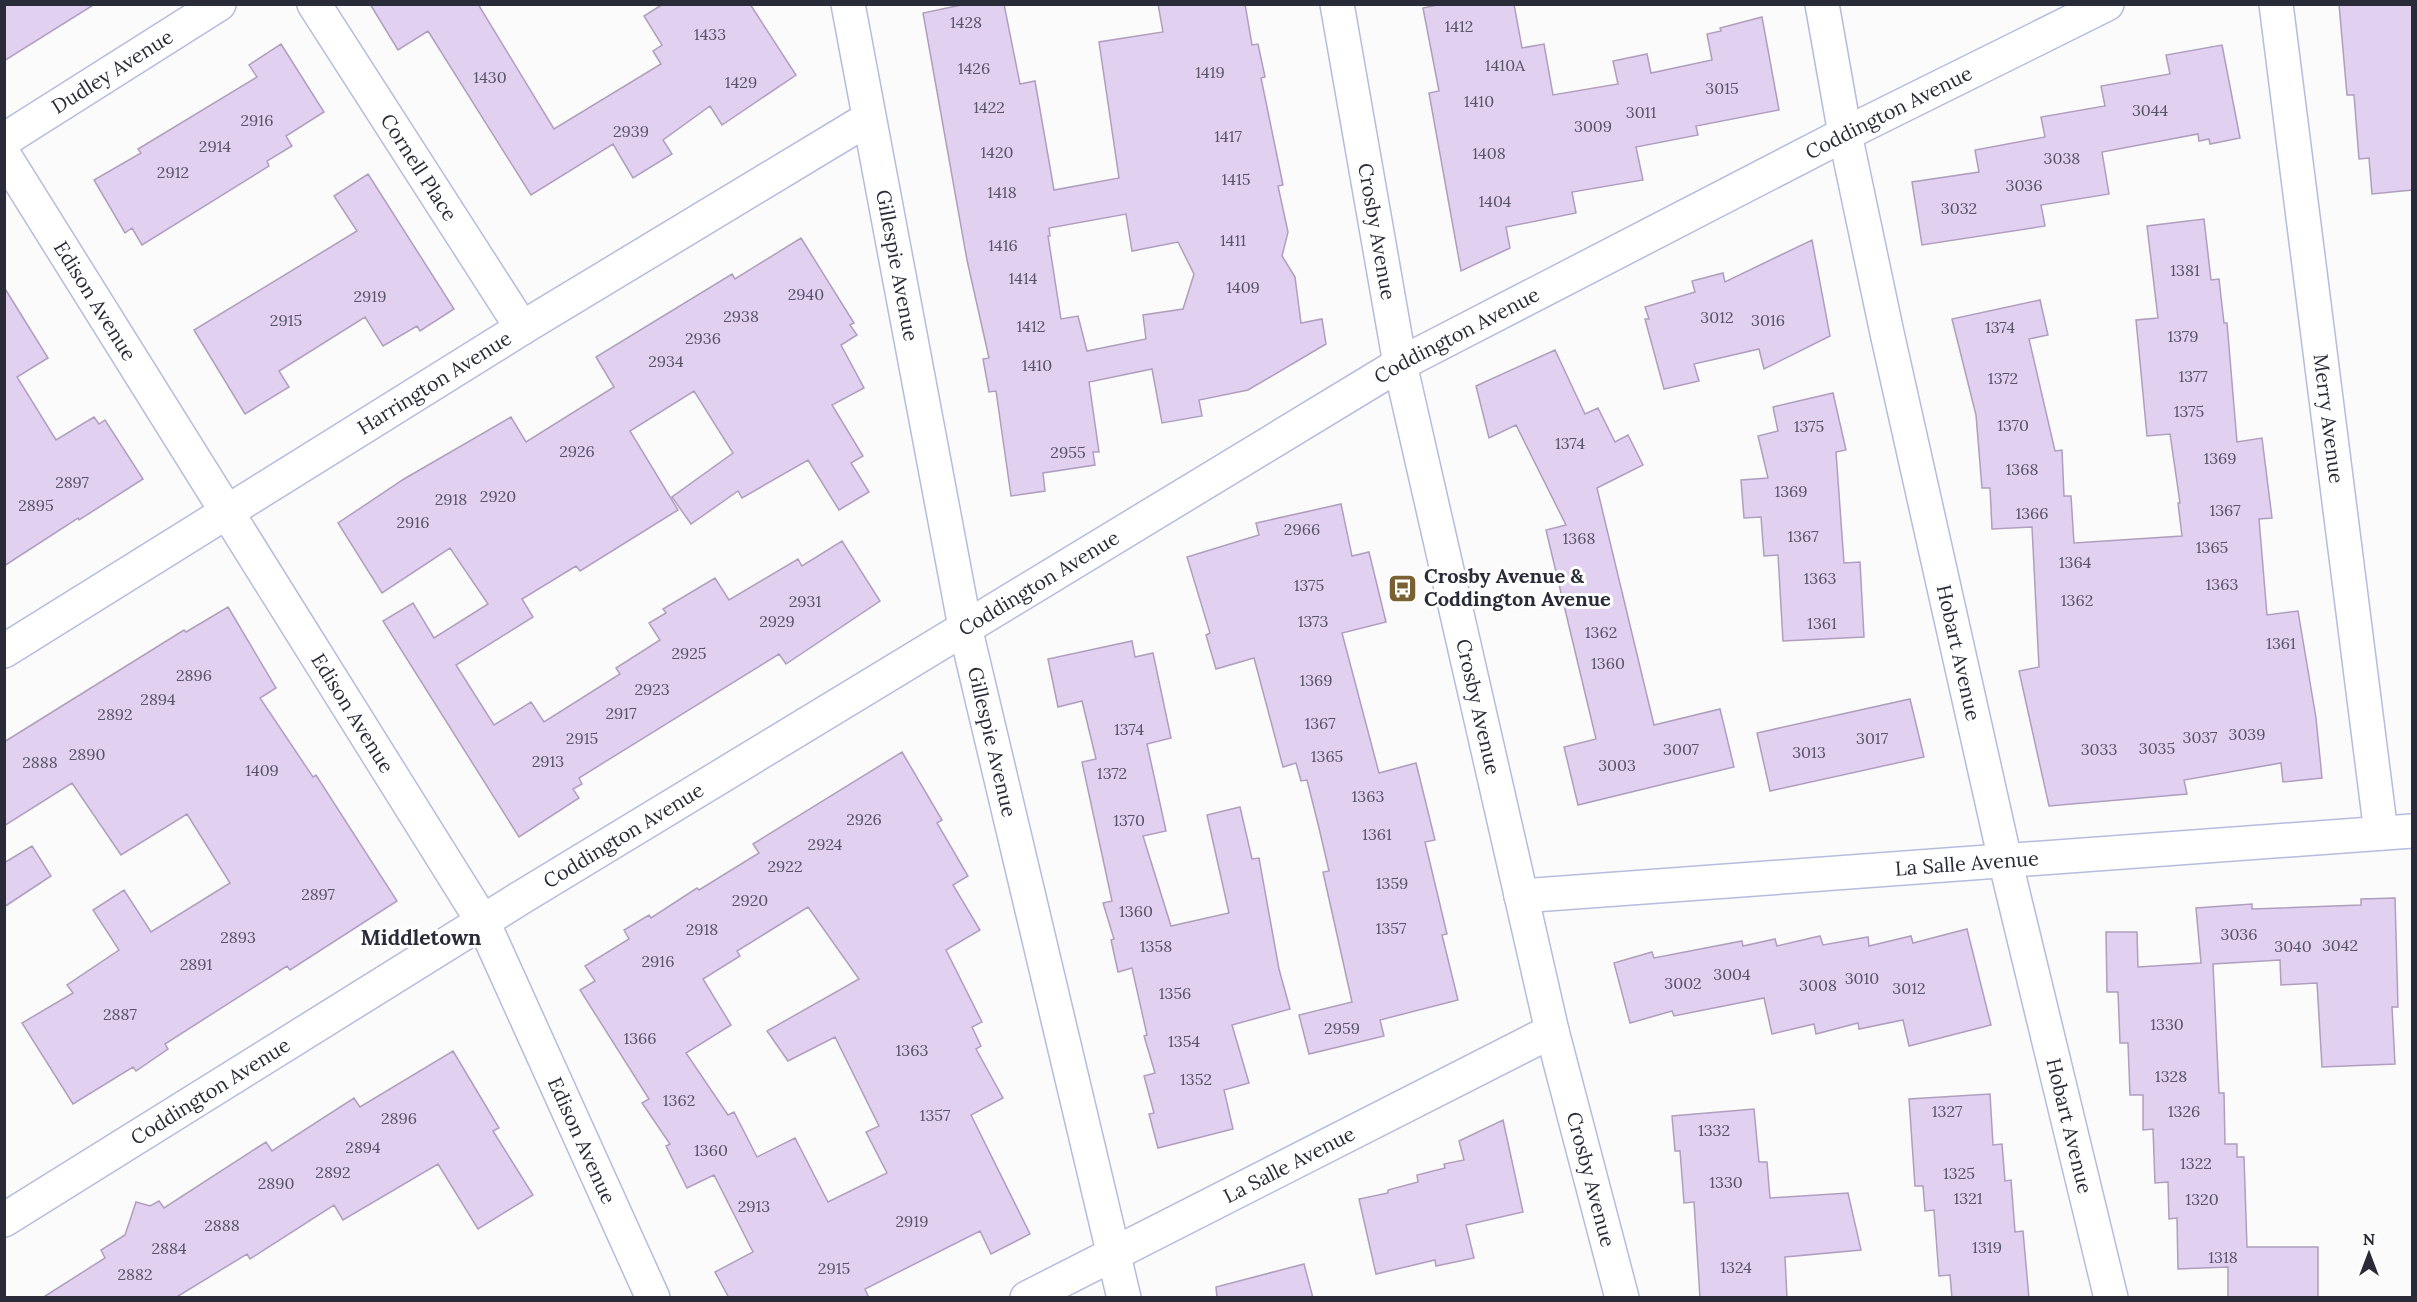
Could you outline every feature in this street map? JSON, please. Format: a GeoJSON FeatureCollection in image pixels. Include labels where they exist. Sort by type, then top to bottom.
{"type":"FeatureCollection","features":[{"type":"Feature","properties":{"kind":"street","name":"Dudley Avenue"},"geometry":{"type":"LineString","coordinates":[[4,140],[219,4]]}},
{"type":"Feature","properties":{"kind":"street","name":"Cornell Place"},"geometry":{"type":"LineString","coordinates":[[314,4],[522,328]]}},
{"type":"Feature","properties":{"kind":"street","name":"Gillespie Avenue"},"geometry":{"type":"LineString","coordinates":[[848,4],[965,627],[1124,1298]]}},
{"type":"Feature","properties":{"kind":"street","name":"Crosby Avenue"},"geometry":{"type":"LineString","coordinates":[[1337,4],[1400,364],[1552,1030],[1622,1298]]}},
{"type":"Feature","properties":{"kind":"street","name":"Hobart Avenue"},"geometry":{"type":"LineString","coordinates":[[1822,4],[1845,134],[2005,861],[2111,1298]]}},
{"type":"Feature","properties":{"kind":"street","name":"Coddington Avenue"},"geometry":{"type":"LineString","coordinates":[[4,1220],[483,922],[1400,364],[1845,134],[2107,4]]}},
{"type":"Feature","properties":{"kind":"street","name":"Merry Avenue"},"geometry":{"type":"LineString","coordinates":[[2276,4],[2397,832]]}},
{"type":"Feature","properties":{"kind":"street","name":"Harrington Avenue"},"geometry":{"type":"LineString","coordinates":[[4,651],[522,328],[868,119]]}},
{"type":"Feature","properties":{"kind":"street","name":"Edison Avenue"},"geometry":{"type":"LineString","coordinates":[[4,155],[483,922],[653,1298]]}},
{"type":"Feature","properties":{"kind":"street","name":"La Salle Avenue"},"geometry":{"type":"LineString","coordinates":[[1521,896],[2397,832]]}},
{"type":"Feature","properties":{"kind":"street","name":"La Salle Avenue"},"geometry":{"type":"LineString","coordinates":[[1027,1298],[1552,1030]]}},
{"type":"Feature","properties":{"kind":"building"},"geometry":{"type":"Polygon","coordinates":[[[4,4],[95,4],[4,61],[4,4]]]}},
{"type":"Feature","properties":{"kind":"building"},"geometry":{"type":"Polygon","coordinates":[[[370,4],[478,4],[554,129],[661,64],[653,51],[662,45],[644,16],[663,4],[750,4],[796,75],[722,125],[710,106],[663,140],[672,154],[633,178],[613,144],[531,195],[428,31],[398,50],[370,4]]]}},
{"type":"Feature","properties":{"kind":"building"},"geometry":{"type":"Polygon","coordinates":[[[966,4],[1004,4],[1020,84],[1035,81],[1054,190],[1119,178],[1099,42],[1163,32],[1158,4],[1245,4],[1252,45],[1258,44],[1265,77],[1261,78],[1283,185],[1278,186],[1288,232],[1282,256],[1295,277],[1301,323],[1322,319],[1326,344],[1248,390],[1199,400],[1202,416],[1162,423],[1152,369],[1089,382],[1099,452],[1093,452],[1095,465],[1043,473],[1045,491],[1011,496],[996,391],[989,392],[983,359],[989,358],[967,260],[923,13],[966,4]],[[1126,214],[1049,228],[1050,236],[1048,236],[1061,319],[1078,316],[1087,351],[1146,339],[1143,315],[1183,309],[1194,274],[1178,242],[1132,251],[1126,214]]]}},
{"type":"Feature","properties":{"kind":"building"},"geometry":{"type":"Polygon","coordinates":[[[1441,4],[1514,4],[1522,48],[1544,44],[1553,95],[1618,84],[1613,61],[1647,54],[1651,73],[1712,60],[1707,34],[1721,31],[1720,28],[1762,17],[1779,110],[1696,126],[1698,135],[1636,147],[1643,180],[1572,192],[1576,213],[1506,227],[1510,248],[1461,271],[1429,93],[1439,91],[1423,8],[1441,4]]]}},
{"type":"Feature","properties":{"kind":"building"},"geometry":{"type":"Polygon","coordinates":[[[2339,4],[2412,4],[2412,190],[2372,194],[2369,158],[2359,159],[2354,95],[2347,95],[2339,4]]]}},
{"type":"Feature","properties":{"kind":"building"},"geometry":{"type":"Polygon","coordinates":[[[281,44],[324,112],[286,136],[292,146],[267,161],[269,166],[142,245],[132,228],[125,233],[94,180],[141,153],[138,149],[257,77],[249,65],[281,44]]]}},
{"type":"Feature","properties":{"kind":"building"},"geometry":{"type":"Polygon","coordinates":[[[2222,45],[2240,138],[2210,144],[2209,139],[2199,141],[2198,134],[2102,152],[2109,194],[2041,205],[2045,226],[1922,245],[1912,182],[1979,172],[1975,150],[2045,137],[2041,117],[2105,106],[2101,86],[2170,74],[2166,55],[2222,45]]]}},
{"type":"Feature","properties":{"kind":"building"},"geometry":{"type":"Polygon","coordinates":[[[368,174],[454,309],[420,331],[417,326],[383,346],[365,317],[279,371],[289,387],[245,414],[194,330],[357,231],[334,196],[368,174]]]}},
{"type":"Feature","properties":{"kind":"building"},"geometry":{"type":"Polygon","coordinates":[[[2204,219],[2211,280],[2219,279],[2224,323],[2227,323],[2237,442],[2262,438],[2272,518],[2259,519],[2267,615],[2298,611],[2316,718],[2322,778],[2283,782],[2281,763],[2184,780],[2187,794],[2049,806],[2019,671],[2039,667],[2032,527],[1992,529],[1990,488],[1982,488],[1976,415],[1952,319],[2040,300],[2048,335],[2029,339],[2055,451],[2062,450],[2064,496],[2071,496],[2074,543],[2182,536],[2178,503],[2180,503],[2170,434],[2147,436],[2136,320],[2158,318],[2147,226],[2204,219]]]}},
{"type":"Feature","properties":{"kind":"building"},"geometry":{"type":"Polygon","coordinates":[[[801,238],[854,323],[850,325],[857,335],[841,345],[864,388],[832,405],[863,456],[851,463],[869,492],[839,510],[808,460],[742,498],[738,491],[691,524],[672,497],[733,453],[694,391],[630,431],[678,510],[580,571],[576,566],[522,599],[533,617],[456,665],[494,725],[531,702],[544,722],[620,674],[616,668],[660,640],[649,623],[666,613],[663,609],[715,578],[729,600],[798,559],[802,566],[842,541],[880,601],[786,664],[779,654],[579,778],[582,784],[573,789],[579,798],[519,837],[383,621],[413,603],[434,638],[488,604],[450,548],[382,593],[338,523],[404,479],[511,417],[526,442],[614,387],[596,357],[732,274],[735,279],[801,238]]]}},
{"type":"Feature","properties":{"kind":"building"},"geometry":{"type":"Polygon","coordinates":[[[1812,240],[1830,336],[1764,369],[1759,349],[1694,364],[1699,381],[1664,389],[1645,319],[1649,319],[1645,307],[1695,292],[1692,281],[1723,273],[1725,282],[1812,240]]]}},
{"type":"Feature","properties":{"kind":"building"},"geometry":{"type":"Polygon","coordinates":[[[4,287],[48,358],[17,377],[56,440],[94,417],[99,424],[105,420],[143,479],[4,566],[4,287]]]}},
{"type":"Feature","properties":{"kind":"building"},"geometry":{"type":"Polygon","coordinates":[[[1555,350],[1585,414],[1598,408],[1615,442],[1628,435],[1643,465],[1597,488],[1654,725],[1720,709],[1734,767],[1578,805],[1564,747],[1596,739],[1546,530],[1566,525],[1516,425],[1489,438],[1476,386],[1555,350]]]}},
{"type":"Feature","properties":{"kind":"building"},"geometry":{"type":"Polygon","coordinates":[[[1833,393],[1846,450],[1836,452],[1844,563],[1860,562],[1864,637],[1783,641],[1778,555],[1764,556],[1761,517],[1744,518],[1741,480],[1768,478],[1758,436],[1778,431],[1773,407],[1833,393]]]}},
{"type":"Feature","properties":{"kind":"building"},"geometry":{"type":"Polygon","coordinates":[[[1341,504],[1352,556],[1369,552],[1386,622],[1342,633],[1379,773],[1416,763],[1435,840],[1425,842],[1447,934],[1442,935],[1458,1000],[1380,1020],[1384,1036],[1309,1054],[1299,1015],[1352,1002],[1323,872],[1329,871],[1319,828],[1307,780],[1301,781],[1296,763],[1283,767],[1254,658],[1216,669],[1206,635],[1210,633],[1187,557],[1259,535],[1256,523],[1341,504]]]}},
{"type":"Feature","properties":{"kind":"building"},"geometry":{"type":"Polygon","coordinates":[[[228,607],[276,688],[260,698],[313,777],[316,775],[397,901],[290,970],[287,966],[165,1044],[168,1049],[136,1071],[133,1067],[73,1104],[22,1023],[73,993],[67,985],[119,950],[93,910],[124,890],[151,932],[230,883],[187,814],[121,855],[72,783],[4,826],[4,742],[184,630],[186,632],[228,607]]]}},
{"type":"Feature","properties":{"kind":"building"},"geometry":{"type":"Polygon","coordinates":[[[1132,641],[1135,657],[1153,653],[1171,738],[1147,744],[1166,831],[1143,836],[1171,926],[1229,913],[1207,815],[1240,807],[1252,859],[1259,858],[1279,969],[1290,1009],[1232,1025],[1249,1083],[1224,1090],[1233,1129],[1158,1148],[1149,1114],[1154,1113],[1144,1076],[1155,1073],[1144,1036],[1147,1035],[1132,968],[1118,972],[1111,940],[1114,939],[1103,903],[1112,901],[1082,762],[1096,759],[1082,701],[1058,707],[1048,659],[1132,641]]]}},
{"type":"Feature","properties":{"kind":"building"},"geometry":{"type":"Polygon","coordinates":[[[1910,699],[1924,757],[1770,791],[1757,733],[1910,699]]]}},
{"type":"Feature","properties":{"kind":"building"},"geometry":{"type":"Polygon","coordinates":[[[902,752],[942,820],[937,823],[968,876],[953,885],[980,930],[946,950],[982,1022],[972,1027],[981,1046],[976,1049],[1003,1098],[971,1115],[1030,1234],[991,1254],[980,1231],[865,1289],[869,1298],[729,1298],[715,1272],[753,1252],[714,1175],[687,1188],[666,1146],[670,1144],[642,1103],[649,1099],[580,990],[595,981],[585,966],[629,939],[624,930],[649,915],[651,918],[697,888],[699,890],[759,853],[753,844],[902,752]],[[808,907],[737,951],[740,956],[703,979],[731,1025],[686,1053],[728,1115],[734,1112],[757,1157],[795,1138],[828,1202],[887,1173],[866,1132],[879,1126],[835,1037],[788,1061],[767,1031],[859,979],[808,907]]]}},
{"type":"Feature","properties":{"kind":"building"},"geometry":{"type":"Polygon","coordinates":[[[32,846],[51,876],[4,907],[4,863],[32,846]]]}},
{"type":"Feature","properties":{"kind":"building"},"geometry":{"type":"Polygon","coordinates":[[[2395,898],[2398,1007],[2392,1007],[2395,1064],[2322,1067],[2317,983],[2281,985],[2280,960],[2213,964],[2219,1093],[2224,1093],[2225,1144],[2237,1144],[2237,1157],[2244,1157],[2247,1247],[2318,1247],[2318,1298],[2228,1298],[2228,1267],[2178,1269],[2177,1218],[2169,1219],[2168,1182],[2155,1183],[2153,1129],[2143,1130],[2143,1095],[2130,1095],[2128,1043],[2120,1043],[2118,992],[2107,992],[2106,932],[2137,932],[2138,967],[2201,963],[2196,908],[2252,904],[2252,909],[2361,905],[2361,899],[2395,898]]]}},
{"type":"Feature","properties":{"kind":"building"},"geometry":{"type":"Polygon","coordinates":[[[1967,929],[1991,1025],[1909,1046],[1903,1020],[1859,1029],[1858,1023],[1816,1034],[1814,1024],[1772,1034],[1764,998],[1674,1016],[1672,1011],[1630,1023],[1614,963],[1652,952],[1654,958],[1742,941],[1743,946],[1775,939],[1777,946],[1820,936],[1823,945],[1868,937],[1869,946],[1911,936],[1913,943],[1967,929]]]}},
{"type":"Feature","properties":{"kind":"building"},"geometry":{"type":"Polygon","coordinates":[[[453,1051],[499,1128],[493,1131],[533,1195],[478,1229],[438,1164],[343,1220],[334,1205],[250,1259],[247,1254],[175,1298],[42,1298],[105,1258],[101,1250],[125,1235],[136,1202],[150,1206],[159,1201],[164,1208],[266,1142],[272,1151],[354,1098],[360,1107],[453,1051]]]}},
{"type":"Feature","properties":{"kind":"building"},"geometry":{"type":"Polygon","coordinates":[[[1990,1094],[1993,1145],[2002,1144],[2005,1181],[2011,1180],[2015,1232],[2023,1231],[2029,1298],[1952,1298],[1950,1275],[1939,1276],[1934,1210],[1925,1211],[1923,1186],[1915,1186],[1909,1099],[1990,1094]]]}},
{"type":"Feature","properties":{"kind":"building"},"geometry":{"type":"Polygon","coordinates":[[[1754,1109],[1759,1162],[1767,1162],[1770,1198],[1848,1193],[1861,1250],[1785,1257],[1787,1298],[1700,1298],[1694,1202],[1684,1203],[1680,1151],[1675,1151],[1672,1116],[1754,1109]]]}},
{"type":"Feature","properties":{"kind":"building"},"geometry":{"type":"Polygon","coordinates":[[[1503,1120],[1523,1212],[1466,1225],[1474,1258],[1436,1266],[1435,1260],[1376,1274],[1359,1199],[1388,1193],[1388,1190],[1418,1182],[1417,1175],[1445,1168],[1444,1164],[1464,1160],[1459,1141],[1503,1120]]]}},
{"type":"Feature","properties":{"kind":"building"},"geometry":{"type":"Polygon","coordinates":[[[1304,1264],[1313,1298],[1217,1298],[1216,1287],[1304,1264]]]}},
{"type":"Feature","properties":{"kind":"place","name":"Crosby Avenue & Coddington Avenue"},"geometry":{"type":"Point","coordinates":[1403,588]}},
{"type":"Feature","properties":{"kind":"district","name":"Middletown"},"geometry":{"type":"Point","coordinates":[421,938]}}]}
